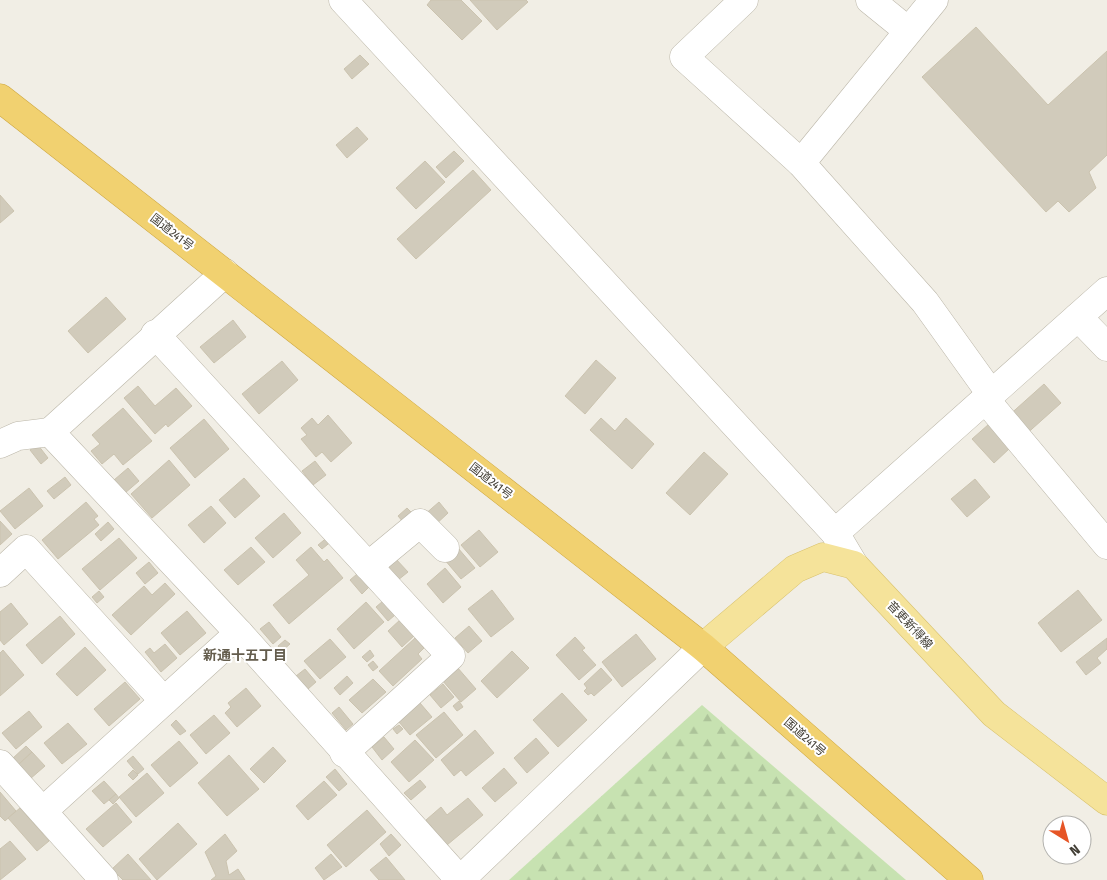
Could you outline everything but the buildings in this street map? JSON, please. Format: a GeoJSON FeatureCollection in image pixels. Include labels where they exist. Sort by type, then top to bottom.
{"type":"FeatureCollection","features":[{"type":"Feature","properties":{"kind":"highway","name":"国道241号"},"geometry":{"type":"LineString","coordinates":[[0,98],[703,647],[969,880]]}},
{"type":"Feature","properties":{"kind":"main road"},"geometry":{"type":"LineString","coordinates":[[703,647],[795,569],[823,557],[854,565]]}},
{"type":"Feature","properties":{"kind":"main road","name":"音更新得線"},"geometry":{"type":"LineString","coordinates":[[854,565],[994,714],[1107,801]]}},
{"type":"Feature","properties":{"kind":"street"},"geometry":{"type":"LineString","coordinates":[[343,0],[835,532],[854,565]]}},
{"type":"Feature","properties":{"kind":"street"},"geometry":{"type":"LineString","coordinates":[[744,0],[684,57],[801,163],[925,302],[988,396],[1107,544]]}},
{"type":"Feature","properties":{"kind":"street"},"geometry":{"type":"LineString","coordinates":[[870,0],[908,30]]}},
{"type":"Feature","properties":{"kind":"street"},"geometry":{"type":"LineString","coordinates":[[801,163],[934,0]]}},
{"type":"Feature","properties":{"kind":"street"},"geometry":{"type":"LineString","coordinates":[[0,444],[18,436],[50,432],[155,334],[225,273]]}},
{"type":"Feature","properties":{"kind":"street"},"geometry":{"type":"LineString","coordinates":[[835,532],[1107,291]]}},
{"type":"Feature","properties":{"kind":"street"},"geometry":{"type":"LineString","coordinates":[[1078,317],[1107,347]]}},
{"type":"Feature","properties":{"kind":"street"},"geometry":{"type":"LineString","coordinates":[[155,334],[451,656],[344,753]]}},
{"type":"Feature","properties":{"kind":"street"},"geometry":{"type":"LineString","coordinates":[[50,432],[239,633],[344,753],[460,880],[703,647]]}},
{"type":"Feature","properties":{"kind":"street"},"geometry":{"type":"LineString","coordinates":[[368,566],[420,523],[445,548]]}},
{"type":"Feature","properties":{"kind":"street"},"geometry":{"type":"LineString","coordinates":[[0,572],[26,549],[164,701]]}},
{"type":"Feature","properties":{"kind":"street"},"geometry":{"type":"LineString","coordinates":[[43,811],[239,633]]}},
{"type":"Feature","properties":{"kind":"street"},"geometry":{"type":"LineString","coordinates":[[0,764],[104,880]]}},
{"type":"Feature","properties":{"kind":"green space"},"geometry":{"type":"Polygon","coordinates":[[[702,705],[906,880],[509,880],[702,705]]]}},
{"type":"Feature","properties":{"kind":"district","name":"新通十五丁目"},"geometry":{"type":"Point","coordinates":[245,655]}}]}
